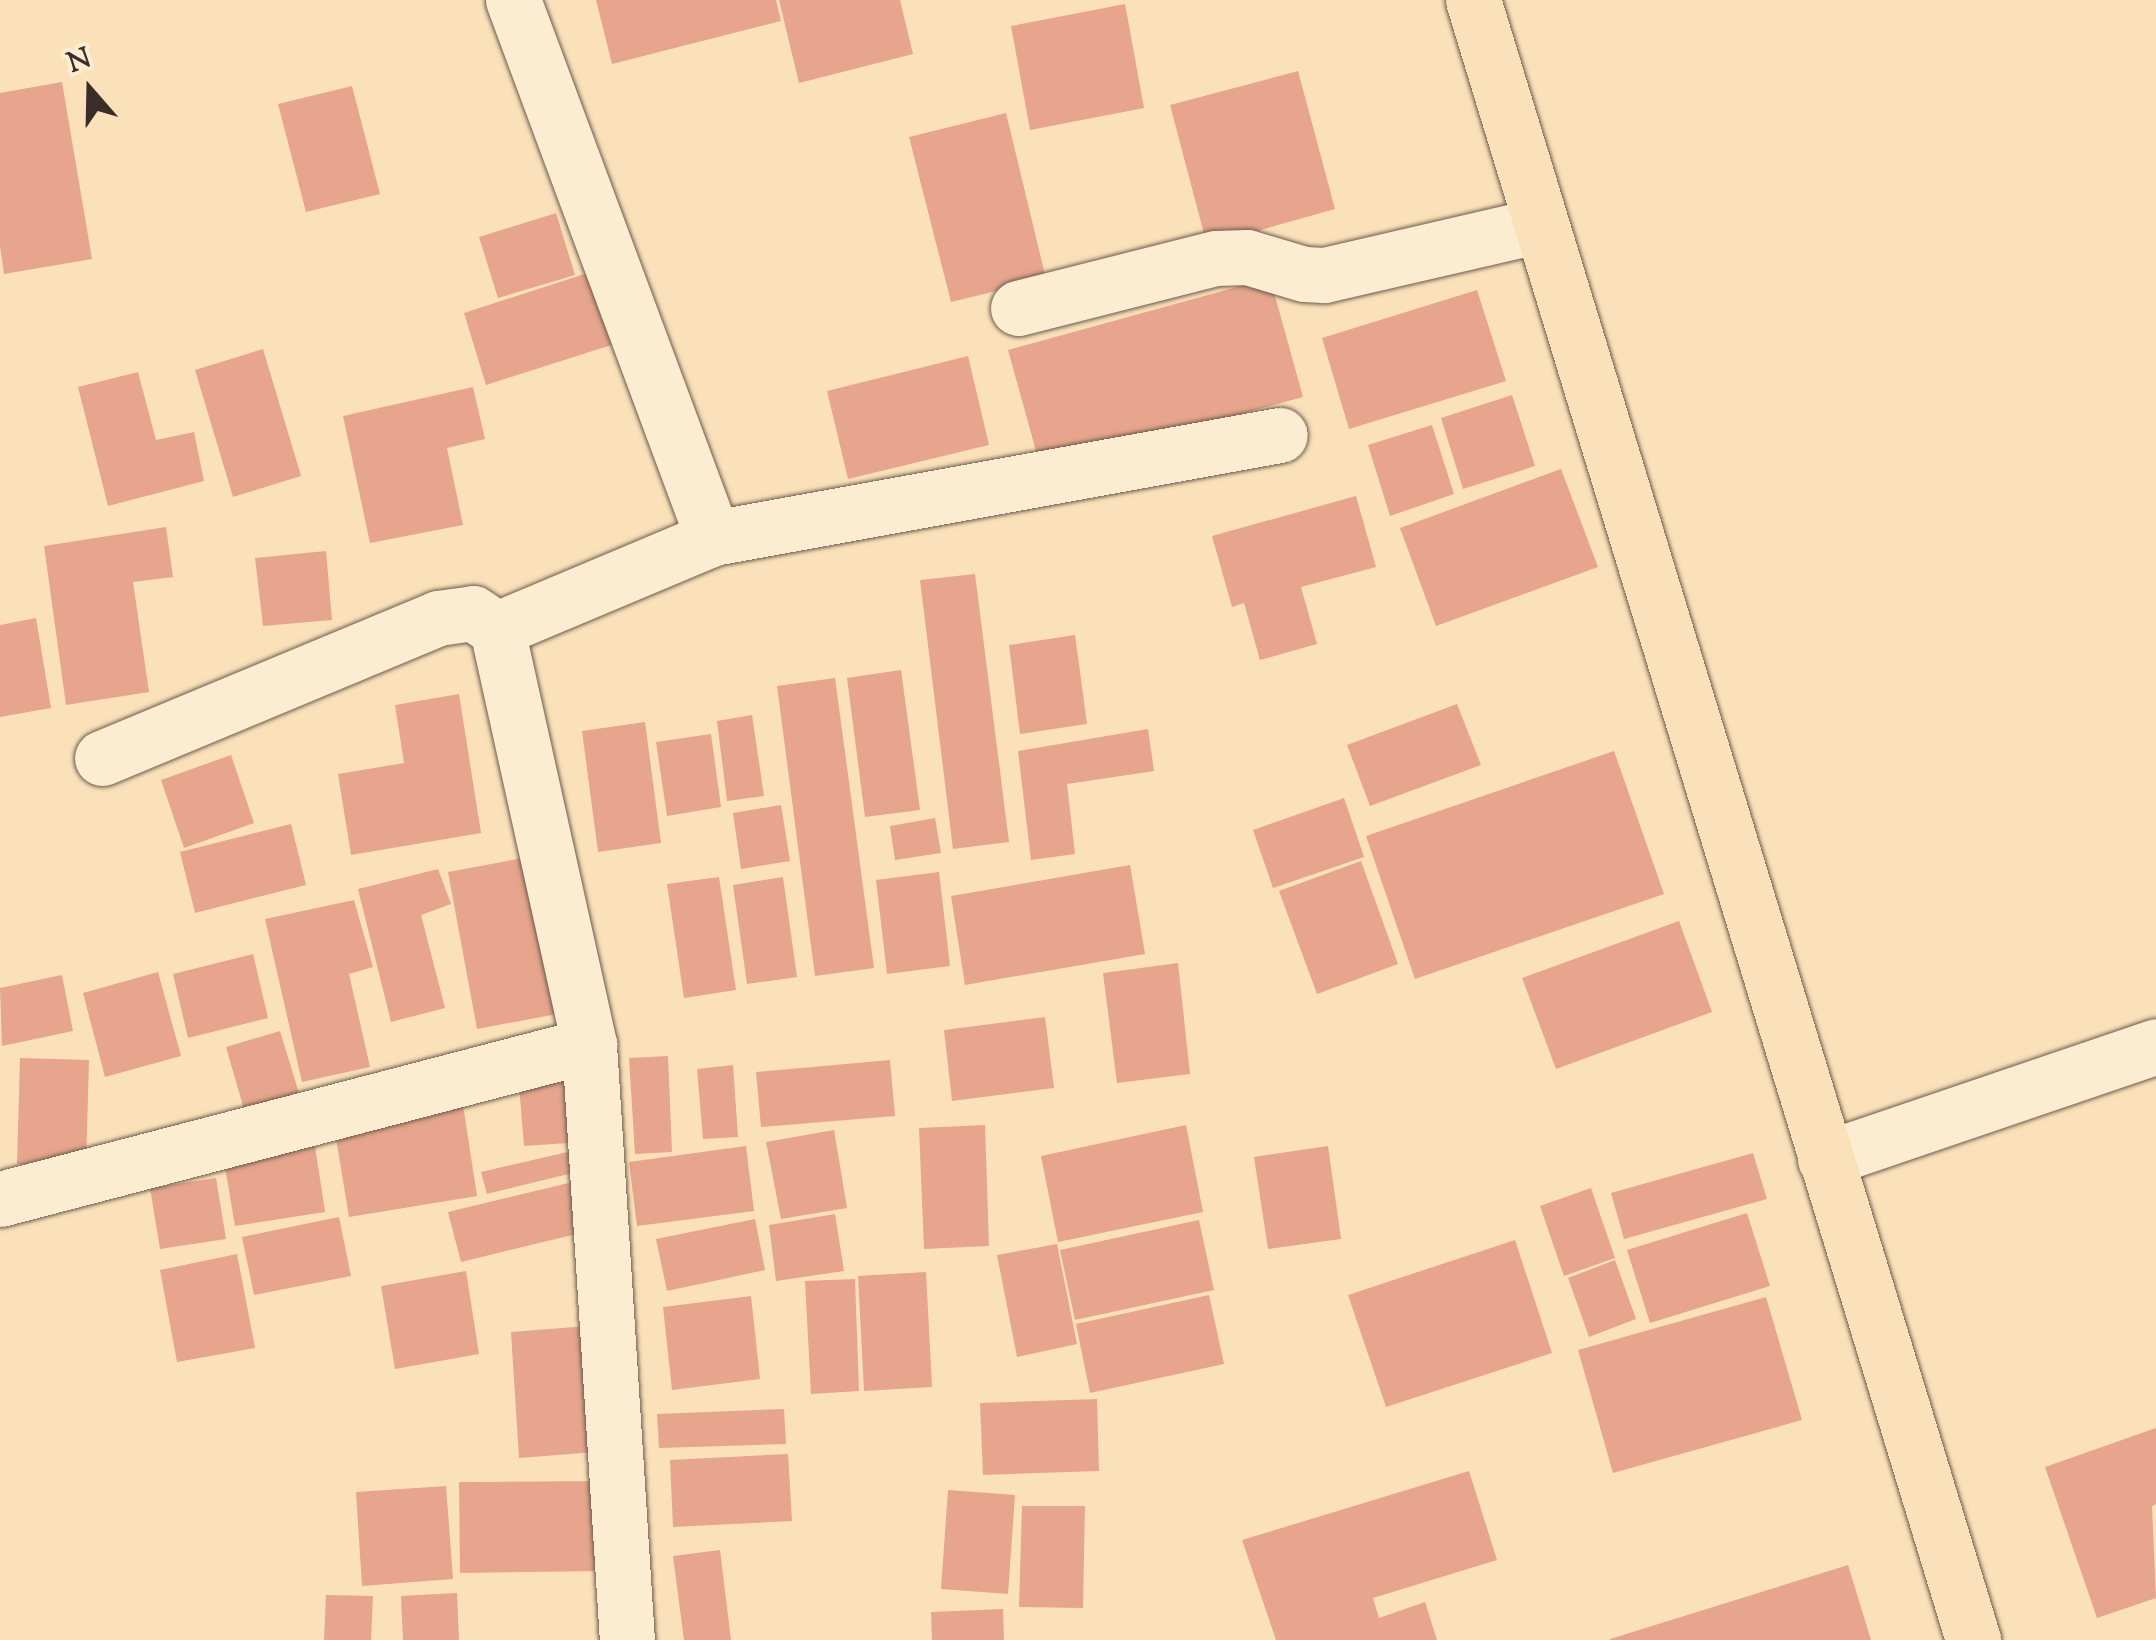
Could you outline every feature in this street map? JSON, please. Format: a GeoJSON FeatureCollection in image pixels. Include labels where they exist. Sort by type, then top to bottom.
{"type":"FeatureCollection","features":[{"type":"Feature","properties":{"kind":"main road"},"geometry":{"type":"LineString","coordinates":[[1473,0],[1973,1640]]}},
{"type":"Feature","properties":{"kind":"street"},"geometry":{"type":"LineString","coordinates":[[513,0],[713,538]]}},
{"type":"Feature","properties":{"kind":"street"},"geometry":{"type":"LineString","coordinates":[[1018,308],[1216,258],[1247,256],[1304,274],[1324,275],[1540,226]]}},
{"type":"Feature","properties":{"kind":"street"},"geometry":{"type":"LineString","coordinates":[[498,629],[713,538],[1280,435]]}},
{"type":"Feature","properties":{"kind":"street"},"geometry":{"type":"LineString","coordinates":[[102,758],[438,618],[473,613],[498,629],[590,1045],[627,1640]]}},
{"type":"Feature","properties":{"kind":"street"},"geometry":{"type":"LineString","coordinates":[[0,1199],[590,1045]]}},
{"type":"Feature","properties":{"kind":"street"},"geometry":{"type":"LineString","coordinates":[[1825,1159],[2156,1046]]}},
{"type":"Feature","properties":{"kind":"building"},"geometry":{"type":"Polygon","coordinates":[[[596,0],[776,0],[781,21],[612,64],[596,0]]]}},
{"type":"Feature","properties":{"kind":"building"},"geometry":{"type":"Polygon","coordinates":[[[779,0],[900,0],[913,54],[799,83],[779,0]]]}},
{"type":"Feature","properties":{"kind":"building"},"geometry":{"type":"Polygon","coordinates":[[[1125,4],[1144,108],[1030,130],[1011,26],[1125,4]]]}},
{"type":"Feature","properties":{"kind":"building"},"geometry":{"type":"Polygon","coordinates":[[[1298,71],[1335,209],[1207,245],[1170,105],[1298,71]]]}},
{"type":"Feature","properties":{"kind":"building"},"geometry":{"type":"Polygon","coordinates":[[[62,82],[92,259],[4,274],[0,246],[0,93],[62,82]]]}},
{"type":"Feature","properties":{"kind":"building"},"geometry":{"type":"Polygon","coordinates":[[[352,86],[380,194],[306,212],[278,104],[352,86]]]}},
{"type":"Feature","properties":{"kind":"building"},"geometry":{"type":"Polygon","coordinates":[[[1006,113],[1046,279],[951,302],[909,137],[1006,113]]]}},
{"type":"Feature","properties":{"kind":"building"},"geometry":{"type":"Polygon","coordinates":[[[556,213],[575,275],[498,298],[479,237],[556,213]]]}},
{"type":"Feature","properties":{"kind":"building"},"geometry":{"type":"Polygon","coordinates":[[[600,269],[624,341],[486,385],[464,313],[600,269]]]}},
{"type":"Feature","properties":{"kind":"building"},"geometry":{"type":"Polygon","coordinates":[[[1270,278],[1303,397],[1041,469],[1008,350],[1270,278]]]}},
{"type":"Feature","properties":{"kind":"building"},"geometry":{"type":"Polygon","coordinates":[[[1477,290],[1506,381],[1349,429],[1322,338],[1477,290]]]}},
{"type":"Feature","properties":{"kind":"building"},"geometry":{"type":"Polygon","coordinates":[[[263,349],[301,476],[233,497],[195,370],[263,349]]]}},
{"type":"Feature","properties":{"kind":"building"},"geometry":{"type":"Polygon","coordinates":[[[968,356],[989,445],[848,479],[827,391],[968,356]]]}},
{"type":"Feature","properties":{"kind":"building"},"geometry":{"type":"Polygon","coordinates":[[[138,372],[156,440],[194,432],[204,481],[108,506],[78,387],[138,372]]]}},
{"type":"Feature","properties":{"kind":"building"},"geometry":{"type":"Polygon","coordinates":[[[473,387],[485,439],[447,448],[463,525],[370,543],[343,416],[473,387]]]}},
{"type":"Feature","properties":{"kind":"building"},"geometry":{"type":"Polygon","coordinates":[[[1512,395],[1535,466],[1463,489],[1441,418],[1512,395]]]}},
{"type":"Feature","properties":{"kind":"building"},"geometry":{"type":"Polygon","coordinates":[[[1432,425],[1454,494],[1390,516],[1368,445],[1432,425]]]}},
{"type":"Feature","properties":{"kind":"building"},"geometry":{"type":"Polygon","coordinates":[[[1561,469],[1598,567],[1436,626],[1400,528],[1561,469]]]}},
{"type":"Feature","properties":{"kind":"building"},"geometry":{"type":"Polygon","coordinates":[[[1356,496],[1376,567],[1301,587],[1317,644],[1260,660],[1244,603],[1232,607],[1212,536],[1356,496]]]}},
{"type":"Feature","properties":{"kind":"building"},"geometry":{"type":"Polygon","coordinates":[[[166,527],[173,577],[133,582],[149,692],[66,705],[44,546],[166,527]]]}},
{"type":"Feature","properties":{"kind":"building"},"geometry":{"type":"Polygon","coordinates":[[[326,551],[332,620],[263,626],[255,558],[326,551]]]}},
{"type":"Feature","properties":{"kind":"building"},"geometry":{"type":"Polygon","coordinates":[[[975,574],[1009,842],[953,849],[920,580],[975,574]]]}},
{"type":"Feature","properties":{"kind":"building"},"geometry":{"type":"Polygon","coordinates":[[[36,618],[51,708],[0,717],[0,625],[36,618]]]}},
{"type":"Feature","properties":{"kind":"building"},"geometry":{"type":"Polygon","coordinates":[[[1075,635],[1087,724],[1020,734],[1009,645],[1075,635]]]}},
{"type":"Feature","properties":{"kind":"building"},"geometry":{"type":"Polygon","coordinates":[[[901,670],[920,810],[865,817],[847,678],[901,670]]]}},
{"type":"Feature","properties":{"kind":"building"},"geometry":{"type":"Polygon","coordinates":[[[835,678],[874,968],[815,976],[777,686],[835,678]]]}},
{"type":"Feature","properties":{"kind":"building"},"geometry":{"type":"Polygon","coordinates":[[[459,694],[481,833],[351,855],[338,774],[404,763],[395,705],[459,694]]]}},
{"type":"Feature","properties":{"kind":"building"},"geometry":{"type":"Polygon","coordinates":[[[1457,704],[1481,765],[1370,806],[1347,745],[1457,704]]]}},
{"type":"Feature","properties":{"kind":"building"},"geometry":{"type":"Polygon","coordinates":[[[752,715],[764,796],[727,801],[717,721],[752,715]]]}},
{"type":"Feature","properties":{"kind":"building"},"geometry":{"type":"Polygon","coordinates":[[[645,722],[661,843],[598,852],[582,731],[645,722]]]}},
{"type":"Feature","properties":{"kind":"building"},"geometry":{"type":"Polygon","coordinates":[[[1148,729],[1154,771],[1067,784],[1075,854],[1031,860],[1018,751],[1148,729]]]}},
{"type":"Feature","properties":{"kind":"building"},"geometry":{"type":"Polygon","coordinates":[[[711,734],[721,807],[667,816],[656,742],[711,734]]]}},
{"type":"Feature","properties":{"kind":"building"},"geometry":{"type":"Polygon","coordinates":[[[1614,751],[1664,894],[1415,979],[1366,836],[1614,751]]]}},
{"type":"Feature","properties":{"kind":"building"},"geometry":{"type":"Polygon","coordinates":[[[231,755],[254,823],[184,848],[161,780],[231,755]]]}},
{"type":"Feature","properties":{"kind":"building"},"geometry":{"type":"Polygon","coordinates":[[[1344,798],[1364,857],[1273,888],[1253,830],[1344,798]]]}},
{"type":"Feature","properties":{"kind":"building"},"geometry":{"type":"Polygon","coordinates":[[[781,805],[790,861],[741,869],[733,813],[781,805]]]}},
{"type":"Feature","properties":{"kind":"building"},"geometry":{"type":"Polygon","coordinates":[[[935,818],[941,853],[895,860],[890,826],[935,818]]]}},
{"type":"Feature","properties":{"kind":"building"},"geometry":{"type":"Polygon","coordinates":[[[291,824],[306,885],[195,913],[180,852],[291,824]]]}},
{"type":"Feature","properties":{"kind":"building"},"geometry":{"type":"Polygon","coordinates":[[[539,855],[568,1012],[477,1029],[448,872],[539,855]]]}},
{"type":"Feature","properties":{"kind":"building"},"geometry":{"type":"Polygon","coordinates":[[[1361,861],[1398,964],[1317,994],[1279,891],[1361,861]]]}},
{"type":"Feature","properties":{"kind":"building"},"geometry":{"type":"Polygon","coordinates":[[[1130,865],[1145,954],[965,985],[951,896],[1130,865]]]}},
{"type":"Feature","properties":{"kind":"building"},"geometry":{"type":"Polygon","coordinates":[[[438,869],[451,904],[421,915],[445,1008],[391,1022],[358,889],[438,869]]]}},
{"type":"Feature","properties":{"kind":"building"},"geometry":{"type":"Polygon","coordinates":[[[939,872],[950,966],[887,974],[876,880],[939,872]]]}},
{"type":"Feature","properties":{"kind":"building"},"geometry":{"type":"Polygon","coordinates":[[[719,877],[736,990],[684,998],[667,884],[719,877]]]}},
{"type":"Feature","properties":{"kind":"building"},"geometry":{"type":"Polygon","coordinates":[[[783,877],[797,977],[747,984],[733,885],[783,877]]]}},
{"type":"Feature","properties":{"kind":"building"},"geometry":{"type":"Polygon","coordinates":[[[354,900],[373,967],[349,974],[370,1067],[302,1082],[265,919],[354,900]]]}},
{"type":"Feature","properties":{"kind":"building"},"geometry":{"type":"Polygon","coordinates":[[[1679,921],[1712,1012],[1556,1069],[1522,978],[1679,921]]]}},
{"type":"Feature","properties":{"kind":"building"},"geometry":{"type":"Polygon","coordinates":[[[253,954],[268,1018],[188,1038],[173,974],[253,954]]]}},
{"type":"Feature","properties":{"kind":"building"},"geometry":{"type":"Polygon","coordinates":[[[1178,963],[1190,1074],[1117,1083],[1103,973],[1178,963]]]}},
{"type":"Feature","properties":{"kind":"building"},"geometry":{"type":"Polygon","coordinates":[[[158,972],[181,1056],[105,1077],[83,993],[158,972]]]}},
{"type":"Feature","properties":{"kind":"building"},"geometry":{"type":"Polygon","coordinates":[[[62,975],[73,1031],[2,1046],[0,988],[62,975]]]}},
{"type":"Feature","properties":{"kind":"building"},"geometry":{"type":"Polygon","coordinates":[[[1045,1017],[1054,1088],[952,1101],[944,1030],[1045,1017]]]}},
{"type":"Feature","properties":{"kind":"building"},"geometry":{"type":"Polygon","coordinates":[[[280,1031],[302,1103],[247,1120],[226,1047],[280,1031]]]}},
{"type":"Feature","properties":{"kind":"building"},"geometry":{"type":"Polygon","coordinates":[[[668,1056],[672,1152],[635,1154],[629,1058],[668,1056]]]}},
{"type":"Feature","properties":{"kind":"building"},"geometry":{"type":"Polygon","coordinates":[[[20,1058],[89,1060],[86,1165],[17,1164],[20,1058]]]}},
{"type":"Feature","properties":{"kind":"building"},"geometry":{"type":"Polygon","coordinates":[[[890,1060],[895,1116],[761,1127],[756,1072],[890,1060]]]}},
{"type":"Feature","properties":{"kind":"building"},"geometry":{"type":"Polygon","coordinates":[[[733,1065],[738,1137],[703,1139],[697,1069],[733,1065]]]}},
{"type":"Feature","properties":{"kind":"building"},"geometry":{"type":"Polygon","coordinates":[[[576,1069],[582,1142],[524,1146],[518,1073],[576,1069]]]}},
{"type":"Feature","properties":{"kind":"building"},"geometry":{"type":"Polygon","coordinates":[[[463,1105],[477,1196],[349,1217],[334,1126],[463,1105]]]}},
{"type":"Feature","properties":{"kind":"building"},"geometry":{"type":"Polygon","coordinates":[[[985,1125],[989,1246],[924,1249],[919,1128],[985,1125]]]}},
{"type":"Feature","properties":{"kind":"building"},"geometry":{"type":"Polygon","coordinates":[[[1186,1125],[1203,1212],[1058,1242],[1041,1156],[1186,1125]]]}},
{"type":"Feature","properties":{"kind":"building"},"geometry":{"type":"Polygon","coordinates":[[[834,1130],[847,1208],[781,1219],[766,1142],[834,1130]]]}},
{"type":"Feature","properties":{"kind":"building"},"geometry":{"type":"Polygon","coordinates":[[[315,1146],[325,1212],[235,1226],[224,1161],[315,1146]]]}},
{"type":"Feature","properties":{"kind":"building"},"geometry":{"type":"Polygon","coordinates":[[[746,1146],[754,1211],[637,1226],[629,1162],[746,1146]]]}},
{"type":"Feature","properties":{"kind":"building"},"geometry":{"type":"Polygon","coordinates":[[[1328,1146],[1341,1239],[1268,1249],[1254,1157],[1328,1146]]]}},
{"type":"Feature","properties":{"kind":"building"},"geometry":{"type":"Polygon","coordinates":[[[589,1147],[593,1168],[487,1194],[481,1172],[589,1147]]]}},
{"type":"Feature","properties":{"kind":"building"},"geometry":{"type":"Polygon","coordinates":[[[1753,1153],[1767,1199],[1624,1239],[1611,1193],[1753,1153]]]}},
{"type":"Feature","properties":{"kind":"building"},"geometry":{"type":"Polygon","coordinates":[[[216,1178],[226,1239],[160,1249],[150,1188],[216,1178]]]}},
{"type":"Feature","properties":{"kind":"building"},"geometry":{"type":"Polygon","coordinates":[[[581,1180],[593,1230],[461,1262],[448,1212],[581,1180]]]}},
{"type":"Feature","properties":{"kind":"building"},"geometry":{"type":"Polygon","coordinates":[[[1591,1188],[1615,1258],[1564,1276],[1540,1206],[1591,1188]]]}},
{"type":"Feature","properties":{"kind":"building"},"geometry":{"type":"Polygon","coordinates":[[[1747,1213],[1770,1286],[1650,1323],[1627,1250],[1747,1213]]]}},
{"type":"Feature","properties":{"kind":"building"},"geometry":{"type":"Polygon","coordinates":[[[835,1214],[844,1271],[776,1281],[769,1225],[835,1214]]]}},
{"type":"Feature","properties":{"kind":"building"},"geometry":{"type":"Polygon","coordinates":[[[339,1217],[351,1276],[254,1295],[242,1237],[339,1217]]]}},
{"type":"Feature","properties":{"kind":"building"},"geometry":{"type":"Polygon","coordinates":[[[755,1219],[765,1270],[667,1291],[656,1239],[755,1219]]]}},
{"type":"Feature","properties":{"kind":"building"},"geometry":{"type":"Polygon","coordinates":[[[1199,1220],[1214,1290],[1075,1320],[1060,1250],[1199,1220]]]}},
{"type":"Feature","properties":{"kind":"building"},"geometry":{"type":"Polygon","coordinates":[[[1515,1240],[1552,1353],[1386,1407],[1348,1295],[1515,1240]]]}},
{"type":"Feature","properties":{"kind":"building"},"geometry":{"type":"Polygon","coordinates":[[[1057,1244],[1077,1344],[1017,1357],[997,1255],[1057,1244]]]}},
{"type":"Feature","properties":{"kind":"building"},"geometry":{"type":"Polygon","coordinates":[[[237,1254],[255,1348],[177,1362],[160,1270],[237,1254]]]}},
{"type":"Feature","properties":{"kind":"building"},"geometry":{"type":"Polygon","coordinates":[[[1615,1260],[1636,1319],[1589,1337],[1568,1278],[1615,1260]]]}},
{"type":"Feature","properties":{"kind":"building"},"geometry":{"type":"Polygon","coordinates":[[[466,1271],[479,1354],[395,1369],[381,1286],[466,1271]]]}},
{"type":"Feature","properties":{"kind":"building"},"geometry":{"type":"Polygon","coordinates":[[[926,1272],[932,1387],[864,1391],[858,1276],[926,1272]]]}},
{"type":"Feature","properties":{"kind":"building"},"geometry":{"type":"Polygon","coordinates":[[[855,1279],[859,1391],[811,1394],[805,1281],[855,1279]]]}},
{"type":"Feature","properties":{"kind":"building"},"geometry":{"type":"Polygon","coordinates":[[[1209,1295],[1224,1364],[1090,1393],[1076,1324],[1209,1295]]]}},
{"type":"Feature","properties":{"kind":"building"},"geometry":{"type":"Polygon","coordinates":[[[751,1296],[760,1379],[672,1390],[663,1307],[751,1296]]]}},
{"type":"Feature","properties":{"kind":"building"},"geometry":{"type":"Polygon","coordinates":[[[1766,1297],[1802,1420],[1613,1473],[1578,1350],[1766,1297]]]}},
{"type":"Feature","properties":{"kind":"building"},"geometry":{"type":"Polygon","coordinates":[[[600,1325],[608,1451],[519,1458],[511,1332],[600,1325]]]}},
{"type":"Feature","properties":{"kind":"building"},"geometry":{"type":"Polygon","coordinates":[[[1097,1399],[1099,1471],[983,1475],[980,1403],[1097,1399]]]}},
{"type":"Feature","properties":{"kind":"building"},"geometry":{"type":"Polygon","coordinates":[[[784,1409],[786,1444],[659,1448],[657,1414],[784,1409]]]}},
{"type":"Feature","properties":{"kind":"building"},"geometry":{"type":"Polygon","coordinates":[[[2156,1428],[2156,1504],[2152,1506],[2156,1598],[2097,1618],[2045,1467],[2156,1428]]]}},
{"type":"Feature","properties":{"kind":"building"},"geometry":{"type":"Polygon","coordinates":[[[788,1454],[792,1521],[673,1527],[670,1460],[788,1454]]]}},
{"type":"Feature","properties":{"kind":"building"},"geometry":{"type":"Polygon","coordinates":[[[1469,1471],[1497,1560],[1373,1598],[1379,1618],[1425,1602],[1437,1640],[1276,1640],[1242,1540],[1469,1471]]]}},
{"type":"Feature","properties":{"kind":"building"},"geometry":{"type":"Polygon","coordinates":[[[603,1481],[603,1571],[460,1573],[459,1482],[603,1481]]]}},
{"type":"Feature","properties":{"kind":"building"},"geometry":{"type":"Polygon","coordinates":[[[446,1486],[453,1579],[362,1586],[356,1492],[446,1486]]]}},
{"type":"Feature","properties":{"kind":"building"},"geometry":{"type":"Polygon","coordinates":[[[948,1490],[1015,1495],[1008,1594],[941,1589],[948,1490]]]}},
{"type":"Feature","properties":{"kind":"building"},"geometry":{"type":"Polygon","coordinates":[[[1022,1506],[1085,1506],[1083,1608],[1019,1607],[1022,1506]]]}},
{"type":"Feature","properties":{"kind":"building"},"geometry":{"type":"Polygon","coordinates":[[[720,1550],[731,1640],[684,1640],[673,1556],[720,1550]]]}},
{"type":"Feature","properties":{"kind":"building"},"geometry":{"type":"Polygon","coordinates":[[[1848,1565],[1871,1640],[1610,1640],[1610,1639],[1848,1565]]]}},
{"type":"Feature","properties":{"kind":"building"},"geometry":{"type":"Polygon","coordinates":[[[457,1593],[459,1640],[403,1640],[401,1596],[457,1593]]]}},
{"type":"Feature","properties":{"kind":"building"},"geometry":{"type":"Polygon","coordinates":[[[326,1595],[373,1596],[371,1640],[324,1640],[326,1595]]]}},
{"type":"Feature","properties":{"kind":"building"},"geometry":{"type":"Polygon","coordinates":[[[1003,1609],[1004,1640],[932,1640],[931,1612],[1003,1609]]]}}]}
